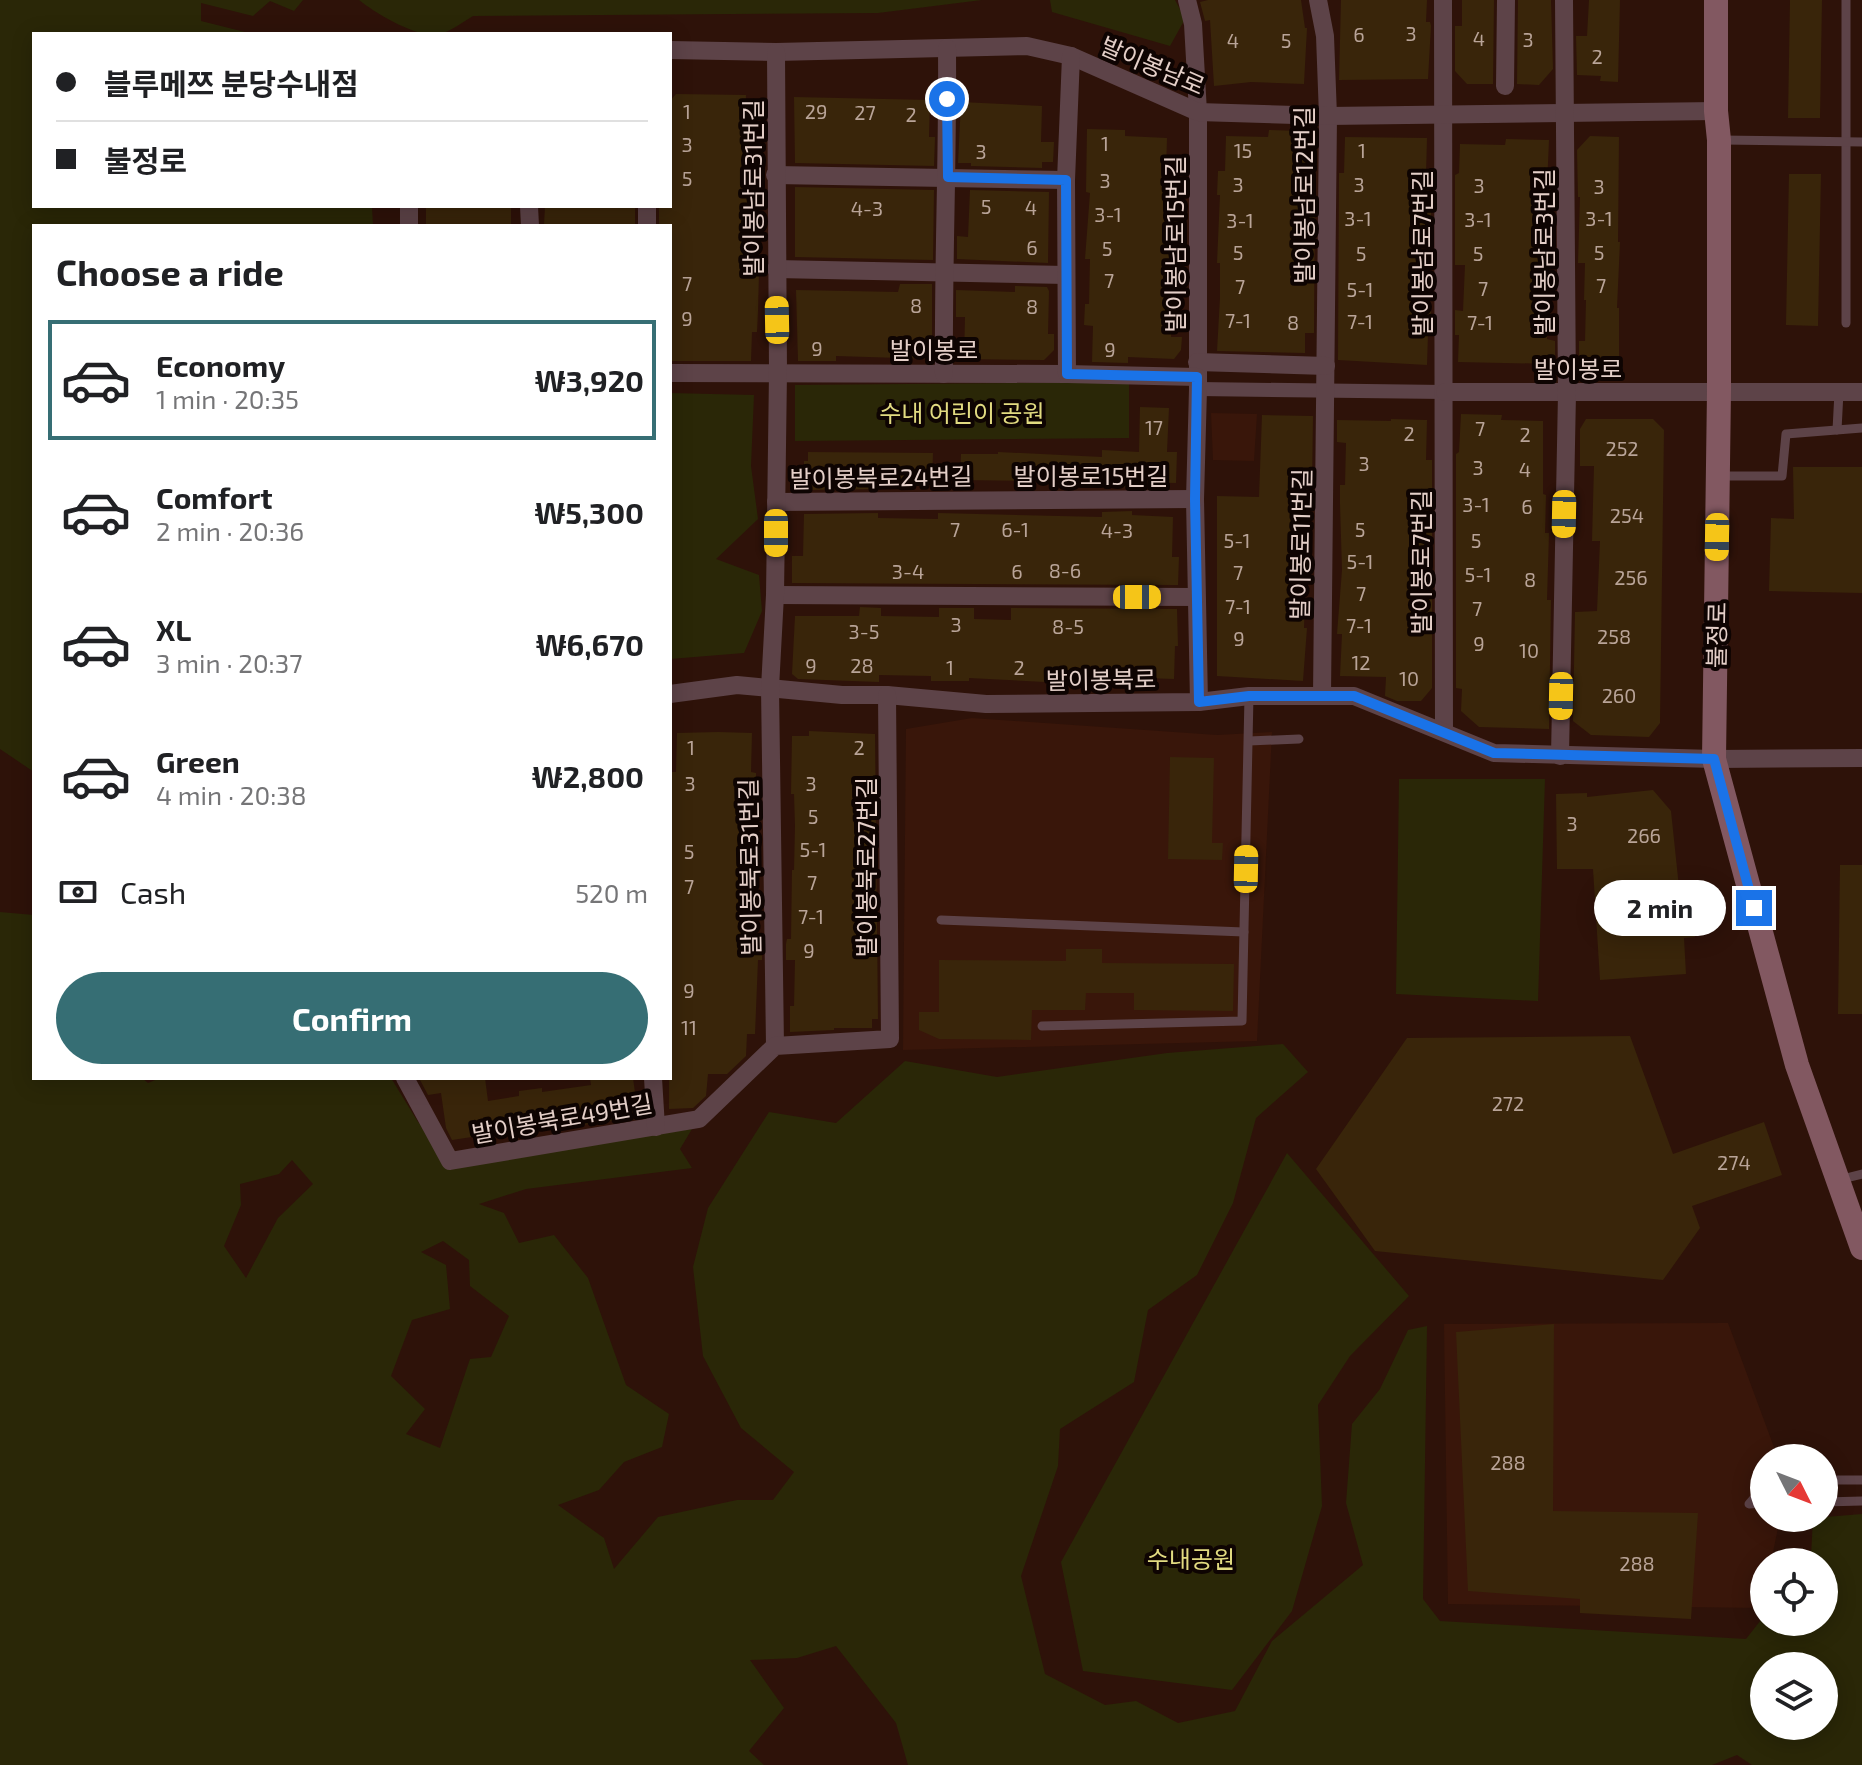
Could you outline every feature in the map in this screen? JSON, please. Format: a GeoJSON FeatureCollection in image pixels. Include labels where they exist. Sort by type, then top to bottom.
{"type":"FeatureCollection","features":[{"type":"Feature","properties":{"kind":"main road","name":"불정로"},"geometry":{"type":"LineString","coordinates":[[1716,0],[1719,391],[1714,759],[1797,1065],[1850,1177],[1862,1248]]}},
{"type":"Feature","properties":{"kind":"street","name":"발이봉남로15번길"},"geometry":{"type":"LineString","coordinates":[[1187,0],[1193,24],[1198,112],[1198,376]]}},
{"type":"Feature","properties":{"kind":"street","name":"발이봉남로12번길"},"geometry":{"type":"LineString","coordinates":[[1318,0],[1325,36],[1328,116],[1326,392]]}},
{"type":"Feature","properties":{"kind":"street","name":"발이봉남로7번길"},"geometry":{"type":"LineString","coordinates":[[1443,0],[1445,392]]}},
{"type":"Feature","properties":{"kind":"street"},"geometry":{"type":"LineString","coordinates":[[1505,86],[1506,0]]}},
{"type":"Feature","properties":{"kind":"street","name":"발이봉남로3번길"},"geometry":{"type":"LineString","coordinates":[[1560,756],[1567,393],[1564,0]]}},
{"type":"Feature","properties":{"kind":"street","name":"발이봉남로"},"geometry":{"type":"LineString","coordinates":[[672,50],[776,52],[1027,46],[1071,56],[1198,112],[1328,116],[1716,111]]}},
{"type":"Feature","properties":{"kind":"street"},"geometry":{"type":"LineString","coordinates":[[944,374],[947,48]]}},
{"type":"Feature","properties":{"kind":"street","name":"발이봉남로31번길"},"geometry":{"type":"LineString","coordinates":[[776,52],[776,502]]}},
{"type":"Feature","properties":{"kind":"street"},"geometry":{"type":"LineString","coordinates":[[1067,374],[1066,180],[1071,56]]}},
{"type":"Feature","properties":{"kind":"street"},"geometry":{"type":"LineString","coordinates":[[775,175],[1066,180]]}},
{"type":"Feature","properties":{"kind":"street"},"geometry":{"type":"LineString","coordinates":[[776,269],[1066,275]]}},
{"type":"Feature","properties":{"kind":"street"},"geometry":{"type":"LineString","coordinates":[[1198,376],[1326,366]]}},
{"type":"Feature","properties":{"kind":"street","name":"발이봉로"},"geometry":{"type":"LineString","coordinates":[[672,373],[1198,376],[1326,392],[1862,392]]}},
{"type":"Feature","properties":{"kind":"street","name":"발이봉로15번길"},"geometry":{"type":"LineString","coordinates":[[1198,376],[1195,499],[1199,702]]}},
{"type":"Feature","properties":{"kind":"street","name":"발이봉로11번길"},"geometry":{"type":"LineString","coordinates":[[1322,696],[1326,392]]}},
{"type":"Feature","properties":{"kind":"street","name":"발이봉로7번길"},"geometry":{"type":"LineString","coordinates":[[1444,732],[1445,392]]}},
{"type":"Feature","properties":{"kind":"street","name":"발이봉로15번길"},"geometry":{"type":"LineString","coordinates":[[987,499],[1195,499]]}},
{"type":"Feature","properties":{"kind":"street","name":"발이봉북로24번길"},"geometry":{"type":"LineString","coordinates":[[776,502],[987,499]]}},
{"type":"Feature","properties":{"kind":"street","name":"발이봉북로31번길"},"geometry":{"type":"LineString","coordinates":[[775,1046],[770,688],[776,502]]}},
{"type":"Feature","properties":{"kind":"street"},"geometry":{"type":"LineString","coordinates":[[775,595],[1196,597]]}},
{"type":"Feature","properties":{"kind":"street","name":"발이봉북로"},"geometry":{"type":"LineString","coordinates":[[672,694],[737,685],[986,704],[1199,702],[1249,696],[1354,696],[1494,753],[1714,759],[1862,758]]}},
{"type":"Feature","properties":{"kind":"street","name":"발이봉북로27번길"},"geometry":{"type":"LineString","coordinates":[[775,1046],[890,1039],[887,695]]}},
{"type":"Feature","properties":{"kind":"street","name":"발이봉북로49번길"},"geometry":{"type":"LineString","coordinates":[[406,1080],[450,1161],[699,1119],[775,1046]]}},
{"type":"Feature","properties":{"kind":"street"},"geometry":{"type":"LineString","coordinates":[[653,1080],[656,1127]]}},
{"type":"Feature","properties":{"kind":"lane"},"geometry":{"type":"LineString","coordinates":[[1846,0],[1846,323]]}},
{"type":"Feature","properties":{"kind":"lane"},"geometry":{"type":"LineString","coordinates":[[1719,140],[1862,142]]}},
{"type":"Feature","properties":{"kind":"lane"},"geometry":{"type":"LineString","coordinates":[[1837,430],[1839,392]]}},
{"type":"Feature","properties":{"kind":"lane"},"geometry":{"type":"LineString","coordinates":[[1717,476],[1782,476],[1786,434],[1862,428]]}},
{"type":"Feature","properties":{"kind":"lane"},"geometry":{"type":"LineString","coordinates":[[1042,1026],[1242,1021],[1249,696]]}},
{"type":"Feature","properties":{"kind":"lane"},"geometry":{"type":"LineString","coordinates":[[1249,741],[1299,739]]}},
{"type":"Feature","properties":{"kind":"lane"},"geometry":{"type":"LineString","coordinates":[[941,920],[1244,932]]}},
{"type":"Feature","properties":{"kind":"lane"},"geometry":{"type":"LineString","coordinates":[[1838,1480],[1862,1480]]}},
{"type":"Feature","properties":{"kind":"lane"},"geometry":{"type":"LineString","coordinates":[[1838,1502],[1862,1501]]}},
{"type":"Feature","properties":{"kind":"shaded area"},"geometry":{"type":"Polygon","coordinates":[[[1211,413],[1257,414],[1254,461],[1213,460],[1211,413]]]}},
{"type":"Feature","properties":{"kind":"shaded area"},"geometry":{"type":"Polygon","coordinates":[[[972,718],[1217,735],[1272,732],[1257,1041],[903,1050],[906,729],[972,718]]]}},
{"type":"Feature","properties":{"kind":"shaded area"},"geometry":{"type":"Polygon","coordinates":[[[1728,1323],[1773,1444],[1750,1444],[1750,1532],[1777,1532],[1774,1548],[1750,1548],[1750,1608],[1448,1604],[1444,1324],[1728,1323]]]}},
{"type":"Feature","properties":{"kind":"green space"},"geometry":{"type":"Polygon","coordinates":[[[0,0],[303,0],[294,11],[270,1],[253,16],[201,3],[201,21],[245,32],[32,32],[32,208],[372,208],[373,224],[32,224],[32,771],[0,749],[0,0]]]}},
{"type":"Feature","properties":{"kind":"green space"},"geometry":{"type":"Polygon","coordinates":[[[359,0],[982,0],[878,13],[473,16],[445,32],[417,32],[375,12],[359,0]]]}},
{"type":"Feature","properties":{"kind":"green space"},"geometry":{"type":"Polygon","coordinates":[[[1050,0],[1175,0],[1185,19],[1170,46],[1052,12],[1050,0]]]}},
{"type":"Feature","properties":{"kind":"green space","name":"수내 어린이 공원"},"geometry":{"type":"Polygon","coordinates":[[[1129,382],[1129,438],[795,441],[795,385],[1129,382]]]}},
{"type":"Feature","properties":{"kind":"green space"},"geometry":{"type":"Polygon","coordinates":[[[672,393],[754,395],[751,466],[758,519],[716,559],[759,575],[762,611],[744,653],[672,659],[672,393]]]}},
{"type":"Feature","properties":{"kind":"green space"},"geometry":{"type":"Polygon","coordinates":[[[1399,779],[1545,779],[1538,1001],[1396,994],[1399,779]]]}},
{"type":"Feature","properties":{"kind":"green space"},"geometry":{"type":"Polygon","coordinates":[[[0,912],[32,915],[32,1080],[144,1080],[148,1083],[155,1080],[392,1080],[418,1122],[460,1163],[692,1129],[680,1149],[692,1168],[526,1189],[479,1204],[504,1213],[519,1243],[554,1235],[588,1278],[626,1385],[669,1414],[662,1447],[624,1462],[599,1490],[558,1505],[604,1538],[614,1569],[658,1517],[737,1500],[773,1500],[794,1472],[741,1428],[703,1356],[693,1267],[708,1208],[769,1112],[836,1123],[905,1061],[997,1077],[1167,1053],[1283,1044],[1308,1072],[1256,1118],[1233,1203],[1197,1275],[1148,1310],[1134,1382],[1060,1429],[1058,1466],[1021,1576],[1045,1674],[1105,1705],[1136,1701],[1178,1723],[1235,1711],[1272,1641],[1363,1565],[1346,1503],[1352,1424],[1380,1389],[1408,1330],[1427,1326],[1423,1599],[1440,1621],[1746,1639],[1750,1634],[1838,1636],[1838,1548],[1811,1548],[1812,1532],[1838,1532],[1838,1516],[1862,1514],[1862,1765],[1752,1765],[1737,1755],[1712,1765],[908,1765],[896,1723],[836,1646],[797,1658],[750,1660],[784,1708],[749,1751],[764,1765],[0,1765],[0,912]],[[292,1160],[279,1174],[240,1184],[241,1205],[224,1246],[246,1278],[278,1218],[313,1184],[292,1160]],[[443,1241],[421,1252],[446,1265],[450,1309],[412,1320],[391,1376],[425,1409],[406,1434],[440,1448],[470,1359],[491,1357],[509,1316],[470,1286],[469,1260],[443,1241]]]}},
{"type":"Feature","properties":{"kind":"green space","name":"수내공원"},"geometry":{"type":"Polygon","coordinates":[[[1287,1153],[1409,1296],[1350,1356],[1318,1405],[1322,1506],[1292,1611],[1232,1690],[1083,1671],[1061,1562],[1287,1153]]]}},
{"type":"Feature","properties":{"kind":"building"},"geometry":{"type":"Polygon","coordinates":[[[1301,0],[1307,28],[1304,84],[1251,82],[1214,86],[1210,20],[1205,21],[1200,2],[1301,0]]]}},
{"type":"Feature","properties":{"kind":"building"},"geometry":{"type":"Polygon","coordinates":[[[1341,0],[1427,0],[1426,22],[1430,22],[1431,26],[1428,79],[1339,80],[1341,0]]]}},
{"type":"Feature","properties":{"kind":"building"},"geometry":{"type":"Polygon","coordinates":[[[1462,0],[1494,0],[1493,84],[1467,84],[1455,71],[1455,26],[1462,26],[1462,0]]]}},
{"type":"Feature","properties":{"kind":"building"},"geometry":{"type":"Polygon","coordinates":[[[1518,0],[1551,0],[1553,69],[1539,85],[1517,84],[1518,0]]]}},
{"type":"Feature","properties":{"kind":"building"},"geometry":{"type":"Polygon","coordinates":[[[1589,0],[1620,0],[1618,82],[1600,81],[1601,76],[1577,75],[1576,36],[1587,36],[1589,0]]]}},
{"type":"Feature","properties":{"kind":"building"},"geometry":{"type":"Polygon","coordinates":[[[1790,0],[1822,0],[1820,118],[1788,118],[1790,0]]]}},
{"type":"Feature","properties":{"kind":"building"},"geometry":{"type":"Polygon","coordinates":[[[676,94],[746,95],[745,132],[757,132],[752,272],[759,272],[758,311],[757,332],[752,332],[751,361],[672,361],[672,224],[659,224],[659,208],[672,208],[672,99],[676,94]]]}},
{"type":"Feature","properties":{"kind":"building"},"geometry":{"type":"Polygon","coordinates":[[[794,97],[930,100],[929,137],[935,137],[934,166],[795,163],[794,97]]]}},
{"type":"Feature","properties":{"kind":"building"},"geometry":{"type":"Polygon","coordinates":[[[961,102],[1042,106],[1041,142],[1054,142],[1053,162],[1042,162],[1042,168],[958,163],[961,102]]]}},
{"type":"Feature","properties":{"kind":"building"},"geometry":{"type":"Polygon","coordinates":[[[1087,129],[1125,130],[1125,136],[1167,138],[1166,171],[1176,171],[1175,207],[1180,207],[1180,226],[1176,226],[1171,337],[1182,337],[1181,350],[1174,359],[1128,357],[1128,363],[1092,362],[1093,326],[1084,325],[1085,304],[1089,304],[1090,259],[1085,259],[1090,193],[1086,192],[1087,129]]]}},
{"type":"Feature","properties":{"kind":"building"},"geometry":{"type":"Polygon","coordinates":[[[1269,130],[1300,131],[1311,142],[1310,172],[1315,172],[1314,333],[1305,333],[1305,353],[1217,351],[1220,298],[1220,263],[1217,263],[1218,171],[1225,171],[1226,136],[1268,137],[1269,130]]]}},
{"type":"Feature","properties":{"kind":"building"},"geometry":{"type":"Polygon","coordinates":[[[1590,136],[1619,137],[1619,366],[1579,365],[1579,341],[1585,341],[1586,300],[1585,263],[1578,263],[1580,197],[1577,150],[1590,136]]]}},
{"type":"Feature","properties":{"kind":"building"},"geometry":{"type":"Polygon","coordinates":[[[1345,137],[1427,138],[1426,174],[1431,174],[1431,264],[1427,304],[1431,304],[1431,334],[1428,334],[1427,365],[1338,360],[1339,173],[1344,173],[1345,137]]]}},
{"type":"Feature","properties":{"kind":"building"},"geometry":{"type":"Polygon","coordinates":[[[1506,139],[1549,140],[1547,186],[1553,178],[1554,196],[1550,196],[1546,232],[1546,311],[1547,339],[1555,341],[1555,364],[1458,362],[1459,335],[1455,335],[1455,310],[1463,311],[1465,265],[1455,265],[1455,175],[1459,173],[1460,144],[1505,145],[1506,139]]]}},
{"type":"Feature","properties":{"kind":"building"},"geometry":{"type":"Polygon","coordinates":[[[1789,174],[1821,174],[1818,326],[1786,325],[1789,174]]]}},
{"type":"Feature","properties":{"kind":"building"},"geometry":{"type":"Polygon","coordinates":[[[795,187],[934,190],[933,260],[795,257],[795,187]]]}},
{"type":"Feature","properties":{"kind":"building"},"geometry":{"type":"Polygon","coordinates":[[[970,190],[1049,192],[1048,263],[957,259],[957,236],[968,237],[970,190]]]}},
{"type":"Feature","properties":{"kind":"building"},"geometry":{"type":"Polygon","coordinates":[[[426,208],[511,208],[511,224],[426,224],[426,208]]]}},
{"type":"Feature","properties":{"kind":"building"},"geometry":{"type":"Polygon","coordinates":[[[545,208],[635,208],[635,224],[544,224],[545,208]]]}},
{"type":"Feature","properties":{"kind":"building"},"geometry":{"type":"Polygon","coordinates":[[[900,284],[932,284],[932,359],[836,356],[836,361],[798,361],[796,290],[898,292],[900,284]]]}},
{"type":"Feature","properties":{"kind":"building"},"geometry":{"type":"Polygon","coordinates":[[[1015,286],[1047,287],[1048,334],[1054,334],[1054,350],[1044,360],[964,359],[965,317],[956,317],[956,290],[1015,292],[1015,286]]]}},
{"type":"Feature","properties":{"kind":"building"},"geometry":{"type":"Polygon","coordinates":[[[1140,407],[1169,408],[1167,452],[1177,452],[1176,483],[1133,482],[1133,487],[1103,488],[1101,482],[960,480],[961,454],[998,452],[1102,457],[1102,450],[1139,452],[1140,407]]]}},
{"type":"Feature","properties":{"kind":"building"},"geometry":{"type":"Polygon","coordinates":[[[1461,414],[1502,415],[1501,420],[1543,421],[1545,533],[1549,533],[1547,600],[1551,600],[1549,729],[1479,727],[1461,711],[1462,689],[1456,688],[1456,454],[1459,452],[1461,414]]]}},
{"type":"Feature","properties":{"kind":"building"},"geometry":{"type":"Polygon","coordinates":[[[1262,415],[1313,416],[1312,487],[1307,487],[1304,516],[1304,628],[1307,628],[1303,681],[1217,676],[1217,496],[1259,497],[1262,415]]]}},
{"type":"Feature","properties":{"kind":"building"},"geometry":{"type":"Polygon","coordinates":[[[1586,419],[1653,419],[1664,430],[1660,723],[1649,737],[1591,735],[1573,721],[1575,612],[1597,611],[1600,541],[1592,541],[1594,466],[1580,466],[1580,429],[1586,419]]]}},
{"type":"Feature","properties":{"kind":"building"},"geometry":{"type":"Polygon","coordinates":[[[1337,420],[1427,420],[1426,460],[1432,460],[1432,688],[1421,701],[1397,701],[1385,696],[1386,677],[1340,676],[1342,634],[1337,634],[1342,570],[1340,485],[1345,485],[1346,443],[1337,442],[1337,420]]]}},
{"type":"Feature","properties":{"kind":"building"},"geometry":{"type":"Polygon","coordinates":[[[808,452],[933,453],[932,483],[879,483],[878,489],[804,490],[804,461],[808,461],[808,452]]]}},
{"type":"Feature","properties":{"kind":"building"},"geometry":{"type":"Polygon","coordinates":[[[1793,467],[1862,467],[1862,593],[1769,591],[1771,518],[1794,519],[1793,467]]]}},
{"type":"Feature","properties":{"kind":"building"},"geometry":{"type":"Polygon","coordinates":[[[1132,511],[1132,515],[1173,517],[1172,557],[1179,557],[1178,585],[792,583],[792,556],[803,556],[804,514],[878,513],[878,518],[938,519],[938,513],[1102,517],[1102,512],[1132,511]]]}},
{"type":"Feature","properties":{"kind":"building"},"geometry":{"type":"Polygon","coordinates":[[[860,607],[881,608],[881,616],[939,617],[939,608],[974,608],[974,619],[1011,620],[1011,608],[1177,609],[1178,646],[1175,646],[1174,679],[1084,676],[1084,684],[969,678],[969,681],[931,681],[931,676],[879,675],[879,682],[798,679],[792,674],[795,616],[859,616],[860,607]]]}},
{"type":"Feature","properties":{"kind":"building"},"geometry":{"type":"Polygon","coordinates":[[[809,731],[875,734],[878,1019],[872,1019],[872,1028],[790,1032],[795,960],[786,960],[786,944],[787,939],[791,939],[794,870],[792,736],[809,736],[809,731]]]}},
{"type":"Feature","properties":{"kind":"building"},"geometry":{"type":"Polygon","coordinates":[[[677,733],[752,733],[751,772],[756,773],[756,805],[760,806],[755,943],[762,943],[762,960],[758,960],[755,1034],[747,1034],[746,1056],[727,1074],[708,1074],[706,1096],[693,1108],[669,1109],[669,1080],[672,1080],[672,772],[676,772],[677,733]]]}},
{"type":"Feature","properties":{"kind":"building"},"geometry":{"type":"Polygon","coordinates":[[[1170,757],[1214,758],[1212,843],[1223,843],[1222,860],[1168,859],[1170,757]]]}},
{"type":"Feature","properties":{"kind":"building"},"geometry":{"type":"Polygon","coordinates":[[[1653,790],[1671,811],[1682,916],[1693,915],[1695,937],[1684,938],[1686,974],[1600,980],[1593,869],[1557,869],[1556,794],[1587,793],[1587,797],[1653,790]]]}},
{"type":"Feature","properties":{"kind":"building"},"geometry":{"type":"Polygon","coordinates":[[[1840,865],[1862,865],[1862,1014],[1838,1014],[1840,865]]]}},
{"type":"Feature","properties":{"kind":"building"},"geometry":{"type":"Polygon","coordinates":[[[1066,949],[1102,949],[1102,963],[1234,964],[1233,1011],[1134,1010],[1134,993],[1086,993],[1085,1010],[1032,1010],[1031,1040],[939,1039],[919,1030],[919,1012],[939,1012],[939,960],[1066,961],[1066,949]]]}},
{"type":"Feature","properties":{"kind":"building"},"geometry":{"type":"Polygon","coordinates":[[[1630,1036],[1673,1154],[1764,1122],[1782,1175],[1692,1206],[1700,1228],[1663,1280],[1375,1251],[1316,1169],[1407,1038],[1630,1036]]]}},
{"type":"Feature","properties":{"kind":"building"},"geometry":{"type":"Polygon","coordinates":[[[420,1080],[485,1080],[488,1101],[519,1096],[519,1091],[542,1088],[542,1092],[591,1085],[590,1080],[633,1080],[637,1107],[626,1119],[560,1128],[559,1124],[452,1140],[446,1128],[441,1093],[428,1095],[420,1080]]]}},
{"type":"Feature","properties":{"kind":"building"},"geometry":{"type":"Polygon","coordinates":[[[1554,1324],[1553,1511],[1698,1513],[1691,1619],[1580,1613],[1580,1599],[1468,1591],[1456,1332],[1554,1324]]]}},
{"type":"Feature","properties":{"kind":"route"},"geometry":{"type":"LineString","coordinates":[[947,99],[948,177],[1066,180],[1067,374],[1197,377],[1195,499],[1199,702],[1249,696],[1354,696],[1494,753],[1714,759],[1754,908]]}}]}
